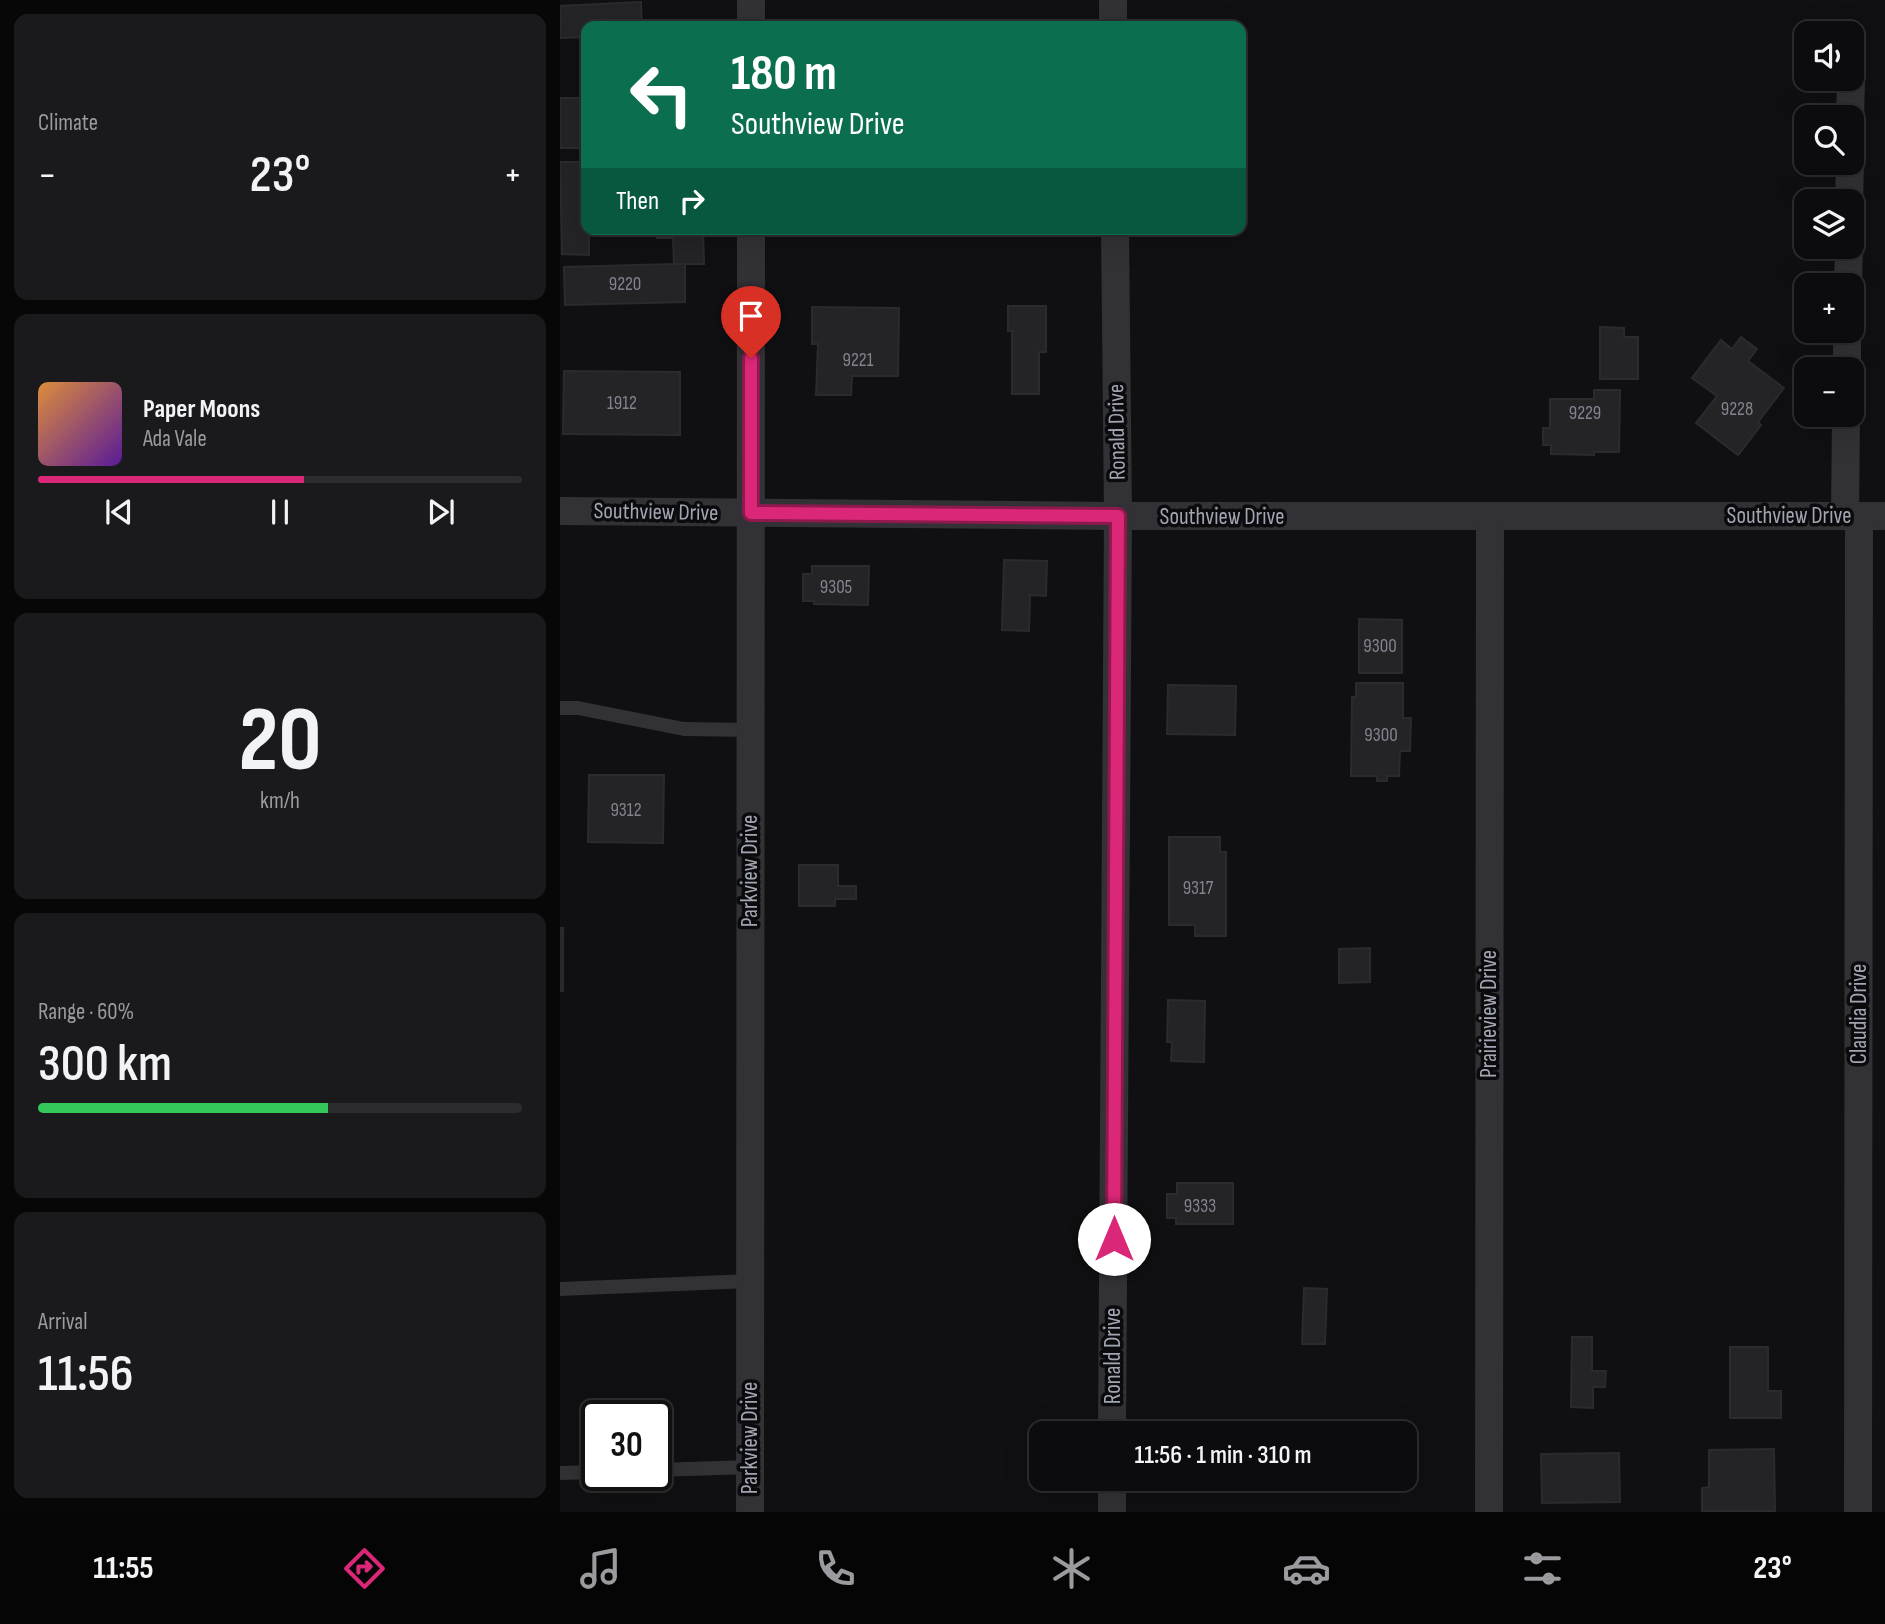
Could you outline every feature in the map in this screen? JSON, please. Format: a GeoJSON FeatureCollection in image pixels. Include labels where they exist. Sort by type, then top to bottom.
{"type":"FeatureCollection","features":[{"type":"Feature","properties":{"kind":"street"},"geometry":{"type":"LineString","coordinates":[[751,0],[751,21]]}},
{"type":"Feature","properties":{"kind":"street"},"geometry":{"type":"LineString","coordinates":[[1113,0],[1113,21]]}},
{"type":"Feature","properties":{"kind":"street","name":"Parkview Drive"},"geometry":{"type":"LineString","coordinates":[[750,1512],[751,235]]}},
{"type":"Feature","properties":{"kind":"street","name":"Ronald Drive"},"geometry":{"type":"LineString","coordinates":[[1112,1421],[1118,516],[1115,235]]}},
{"type":"Feature","properties":{"kind":"street","name":"Claudia Drive"},"geometry":{"type":"LineString","coordinates":[[1848,427],[1863,516],[1858,1512]]}},
{"type":"Feature","properties":{"kind":"street","name":"Southview Drive"},"geometry":{"type":"LineString","coordinates":[[560,511],[1118,516],[1863,516]]}},
{"type":"Feature","properties":{"kind":"street","name":"Prairieview Drive"},"geometry":{"type":"LineString","coordinates":[[1489,1512],[1490,517]]}},
{"type":"Feature","properties":{"kind":"street"},"geometry":{"type":"LineString","coordinates":[[1112,1491],[1112,1512]]}},
{"type":"Feature","properties":{"kind":"lane"},"geometry":{"type":"LineString","coordinates":[[560,708],[578,708],[684,729],[751,730]]}},
{"type":"Feature","properties":{"kind":"lane"},"geometry":{"type":"LineString","coordinates":[[560,1289],[750,1281]]}},
{"type":"Feature","properties":{"kind":"lane"},"geometry":{"type":"LineString","coordinates":[[672,1469],[750,1467]]}},
{"type":"Feature","properties":{"kind":"lane"},"geometry":{"type":"LineString","coordinates":[[560,1473],[581,1472]]}},
{"type":"Feature","properties":{"kind":"building"},"geometry":{"type":"Polygon","coordinates":[[[641,2],[642,21],[581,21],[581,37],[560,38],[560,6],[641,2]]]}},
{"type":"Feature","properties":{"kind":"building"},"geometry":{"type":"Polygon","coordinates":[[[560,98],[581,98],[581,148],[560,148],[560,98]]]}},
{"type":"Feature","properties":{"kind":"building"},"geometry":{"type":"Polygon","coordinates":[[[560,162],[581,162],[581,235],[589,235],[589,255],[562,254],[560,162]]]}},
{"type":"Feature","properties":{"kind":"building"},"geometry":{"type":"Polygon","coordinates":[[[657,235],[703,235],[704,264],[674,264],[673,238],[657,238],[657,235]]]}},
{"type":"Feature","properties":{"kind":"building"},"geometry":{"type":"Polygon","coordinates":[[[685,264],[685,302],[565,305],[564,267],[685,264]]]}},
{"type":"Feature","properties":{"kind":"building"},"geometry":{"type":"Polygon","coordinates":[[[1008,306],[1046,306],[1046,352],[1039,352],[1039,394],[1012,394],[1012,331],[1008,331],[1008,306]]]}},
{"type":"Feature","properties":{"kind":"building"},"geometry":{"type":"Polygon","coordinates":[[[812,307],[899,308],[898,376],[852,376],[851,395],[816,395],[818,344],[812,344],[812,307]]]}},
{"type":"Feature","properties":{"kind":"building"},"geometry":{"type":"Polygon","coordinates":[[[1600,327],[1624,328],[1624,337],[1638,337],[1638,379],[1600,379],[1600,327]]]}},
{"type":"Feature","properties":{"kind":"building"},"geometry":{"type":"Polygon","coordinates":[[[1741,337],[1757,349],[1748,361],[1784,388],[1758,422],[1761,425],[1738,455],[1696,423],[1717,396],[1692,378],[1721,340],[1732,349],[1741,337]]]}},
{"type":"Feature","properties":{"kind":"building"},"geometry":{"type":"Polygon","coordinates":[[[564,371],[680,372],[680,435],[563,434],[564,371]]]}},
{"type":"Feature","properties":{"kind":"building"},"geometry":{"type":"Polygon","coordinates":[[[1594,390],[1620,390],[1619,452],[1594,452],[1594,455],[1551,454],[1551,445],[1543,445],[1543,428],[1550,428],[1550,399],[1594,399],[1594,390]]]}},
{"type":"Feature","properties":{"kind":"building"},"geometry":{"type":"Polygon","coordinates":[[[1004,560],[1047,561],[1046,596],[1030,595],[1029,631],[1002,630],[1004,560]]]}},
{"type":"Feature","properties":{"kind":"building"},"geometry":{"type":"Polygon","coordinates":[[[812,566],[869,566],[868,605],[814,604],[814,601],[803,601],[803,574],[812,574],[812,566]]]}},
{"type":"Feature","properties":{"kind":"building"},"geometry":{"type":"Polygon","coordinates":[[[1359,619],[1402,620],[1402,673],[1359,673],[1359,619]]]}},
{"type":"Feature","properties":{"kind":"building"},"geometry":{"type":"Polygon","coordinates":[[[1356,683],[1403,683],[1403,718],[1411,718],[1410,751],[1400,751],[1399,776],[1387,776],[1387,781],[1377,781],[1377,776],[1351,776],[1352,697],[1356,697],[1356,683]]]}},
{"type":"Feature","properties":{"kind":"building"},"geometry":{"type":"Polygon","coordinates":[[[1168,685],[1236,686],[1235,735],[1167,734],[1168,685]]]}},
{"type":"Feature","properties":{"kind":"building"},"geometry":{"type":"Polygon","coordinates":[[[589,775],[664,775],[663,843],[588,842],[589,775]]]}},
{"type":"Feature","properties":{"kind":"building"},"geometry":{"type":"Polygon","coordinates":[[[1169,837],[1220,837],[1220,852],[1226,852],[1226,936],[1195,936],[1195,925],[1169,925],[1169,837]]]}},
{"type":"Feature","properties":{"kind":"building"},"geometry":{"type":"Polygon","coordinates":[[[799,865],[838,865],[838,886],[856,886],[856,899],[835,899],[835,906],[799,906],[799,865]]]}},
{"type":"Feature","properties":{"kind":"building"},"geometry":{"type":"Polygon","coordinates":[[[560,928],[563,928],[563,991],[560,991],[560,928]]]}},
{"type":"Feature","properties":{"kind":"building"},"geometry":{"type":"Polygon","coordinates":[[[1370,948],[1370,982],[1339,983],[1339,949],[1370,948]]]}},
{"type":"Feature","properties":{"kind":"building"},"geometry":{"type":"Polygon","coordinates":[[[1168,1000],[1205,1001],[1204,1062],[1171,1061],[1172,1042],[1167,1042],[1168,1000]]]}},
{"type":"Feature","properties":{"kind":"building"},"geometry":{"type":"Polygon","coordinates":[[[1177,1183],[1233,1183],[1233,1224],[1176,1224],[1176,1218],[1167,1218],[1167,1194],[1177,1194],[1177,1183]]]}},
{"type":"Feature","properties":{"kind":"building"},"geometry":{"type":"Polygon","coordinates":[[[1304,1288],[1327,1289],[1325,1344],[1302,1344],[1304,1288]]]}},
{"type":"Feature","properties":{"kind":"building"},"geometry":{"type":"Polygon","coordinates":[[[1572,1337],[1592,1337],[1592,1371],[1606,1371],[1605,1387],[1593,1387],[1593,1408],[1571,1407],[1572,1337]]]}},
{"type":"Feature","properties":{"kind":"building"},"geometry":{"type":"Polygon","coordinates":[[[1730,1347],[1768,1347],[1768,1391],[1781,1391],[1781,1418],[1730,1418],[1730,1347]]]}},
{"type":"Feature","properties":{"kind":"building"},"geometry":{"type":"Polygon","coordinates":[[[1774,1449],[1775,1511],[1702,1511],[1702,1488],[1709,1487],[1709,1450],[1774,1449]]]}},
{"type":"Feature","properties":{"kind":"building"},"geometry":{"type":"Polygon","coordinates":[[[1619,1453],[1620,1502],[1542,1503],[1541,1454],[1619,1453]]]}},
{"type":"Feature","properties":{"kind":"route"},"geometry":{"type":"LineString","coordinates":[[751,358],[751,513],[1118,516],[1114,1239]]}}]}
